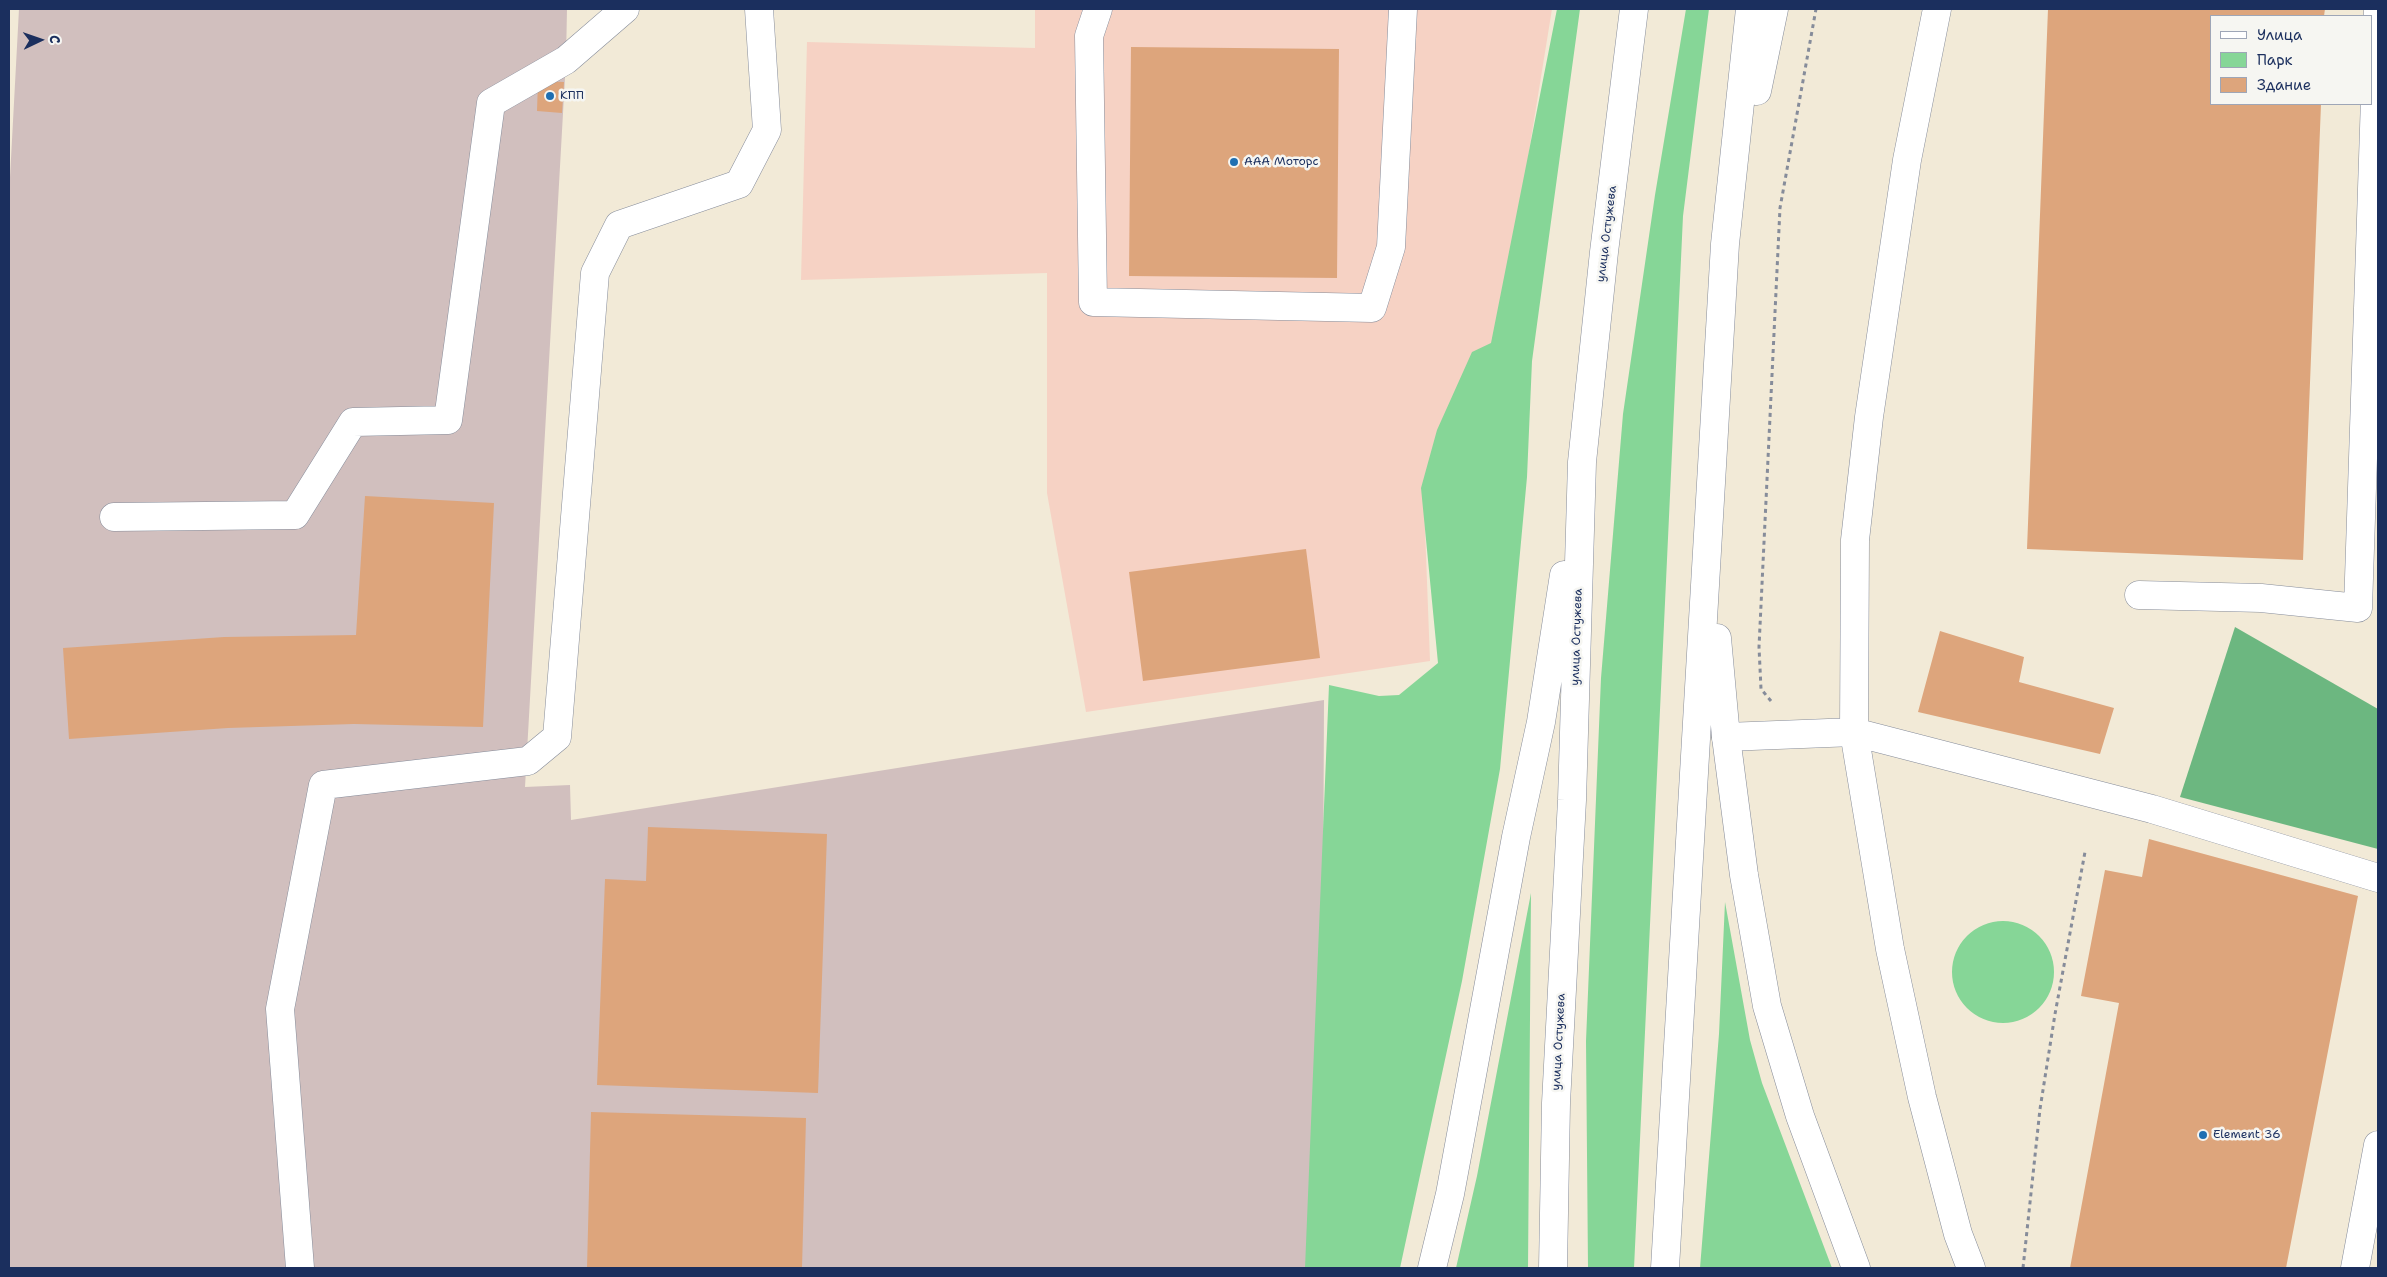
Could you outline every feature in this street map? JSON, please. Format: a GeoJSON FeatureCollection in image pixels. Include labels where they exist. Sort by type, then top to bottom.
{"type":"FeatureCollection","features":[{"type":"Feature","properties":{"kind":"main road"},"geometry":{"type":"LineString","coordinates":[[114,518],[295,515],[353,422],[448,420],[492,103],[566,60],[625,9]]}},
{"type":"Feature","properties":{"kind":"main road"},"geometry":{"type":"LineString","coordinates":[[300,1268],[280,1009],[323,785],[528,761],[557,737],[595,273],[619,225],[739,184],[766,130],[759,9]]}},
{"type":"Feature","properties":{"kind":"main road"},"geometry":{"type":"LineString","coordinates":[[1098,9],[1089,36],[1093,302],[1372,308],[1391,247],[1403,9]]}},
{"type":"Feature","properties":{"kind":"main road","name":"улица Остужева"},"geometry":{"type":"LineString","coordinates":[[1553,1268],[1556,1103],[1572,800],[1582,462],[1604,252],[1634,9]]}},
{"type":"Feature","properties":{"kind":"main road"},"geometry":{"type":"LineString","coordinates":[[1665,1268],[1725,244],[1750,9]]}},
{"type":"Feature","properties":{"kind":"main road"},"geometry":{"type":"LineString","coordinates":[[1725,244],[1774,9]]}},
{"type":"Feature","properties":{"kind":"main road"},"geometry":{"type":"LineString","coordinates":[[1937,9],[1929,37],[1907,160],[1869,417],[1855,540],[1854,732],[1890,949],[1920,1088],[1958,1234],[1971,1268]]}},
{"type":"Feature","properties":{"kind":"main road"},"geometry":{"type":"LineString","coordinates":[[2139,595],[2261,598],[2358,608],[2378,9]]}},
{"type":"Feature","properties":{"kind":"main road"},"geometry":{"type":"LineString","coordinates":[[1432,1268],[1450,1194],[1513,857],[1541,722],[1582,462]]}},
{"type":"Feature","properties":{"kind":"main road"},"geometry":{"type":"LineString","coordinates":[[1708,552],[1726,737],[1744,875],[1767,1006],[1800,1116],[1856,1268]]}},
{"type":"Feature","properties":{"kind":"main road"},"geometry":{"type":"LineString","coordinates":[[1726,737],[1854,732],[2152,809],[2378,878]]}},
{"type":"Feature","properties":{"kind":"main road"},"geometry":{"type":"LineString","coordinates":[[2355,1268],[2378,1145]]}},
{"type":"Feature","properties":{"kind":"path"},"geometry":{"type":"LineString","coordinates":[[1774,705],[1761,689],[1759,647],[1780,208],[1816,9]]}},
{"type":"Feature","properties":{"kind":"path"},"geometry":{"type":"LineString","coordinates":[[2023,1268],[2040,1109],[2055,1014],[2085,852]]}},
{"type":"Feature","properties":{"kind":"shaded area"},"geometry":{"type":"Polygon","coordinates":[[[19,9],[567,9],[566,60],[525,787],[570,785],[571,820],[1324,700],[1322,1143],[1311,1268],[9,1268],[9,196],[19,9]]]}},
{"type":"Feature","properties":{"kind":"shaded area"},"geometry":{"type":"Polygon","coordinates":[[[1035,9],[1552,9],[1495,361],[1424,502],[1430,661],[1086,712],[1047,493],[1047,273],[801,280],[807,42],[1035,48],[1035,9]]]}},
{"type":"Feature","properties":{"kind":"green space"},"geometry":{"type":"Polygon","coordinates":[[[1557,9],[1580,9],[1532,361],[1527,477],[1500,769],[1462,981],[1400,1268],[1305,1268],[1329,685],[1379,696],[1399,695],[1438,663],[1421,488],[1437,430],[1472,352],[1491,343],[1557,9]]]}},
{"type":"Feature","properties":{"kind":"green space"},"geometry":{"type":"Polygon","coordinates":[[[1686,9],[1709,9],[1683,216],[1634,1268],[1588,1268],[1586,1041],[1601,678],[1623,414],[1655,195],[1686,9]]]}},
{"type":"Feature","properties":{"kind":"green space"},"geometry":{"type":"Polygon","coordinates":[[[2235,627],[2378,709],[2378,849],[2180,797],[2235,627]]]}},
{"type":"Feature","properties":{"kind":"green space"},"geometry":{"type":"Polygon","coordinates":[[[1531,893],[1528,1268],[1456,1268],[1477,1176],[1531,893]]]}},
{"type":"Feature","properties":{"kind":"green space"},"geometry":{"type":"Polygon","coordinates":[[[1725,902],[1750,1040],[1762,1083],[1832,1268],[1700,1268],[1719,1034],[1725,902]]]}},
{"type":"Feature","properties":{"kind":"green space"},"geometry":{"type":"Polygon","coordinates":[[[2003,921],[2022,925],[2039,936],[2050,953],[2054,972],[2050,991],[2039,1008],[2022,1019],[2003,1023],[1984,1019],[1967,1008],[1956,991],[1952,972],[1956,953],[1967,936],[1984,925],[2003,921]]]}},
{"type":"Feature","properties":{"kind":"building"},"geometry":{"type":"Polygon","coordinates":[[[2048,9],[2325,9],[2324,15],[2210,15],[2210,105],[2321,105],[2303,560],[2027,549],[2048,9]]]}},
{"type":"Feature","properties":{"kind":"building"},"geometry":{"type":"Polygon","coordinates":[[[1131,47],[1339,49],[1337,278],[1129,276],[1131,47]]]}},
{"type":"Feature","properties":{"kind":"building","name":"КПП"},"geometry":{"type":"Polygon","coordinates":[[[538,81],[564,82],[562,113],[537,111],[538,81]]]}},
{"type":"Feature","properties":{"kind":"building"},"geometry":{"type":"Polygon","coordinates":[[[365,496],[494,503],[483,727],[354,724],[228,728],[69,739],[63,648],[224,637],[356,635],[365,496]]]}},
{"type":"Feature","properties":{"kind":"building"},"geometry":{"type":"Polygon","coordinates":[[[1306,549],[1320,658],[1143,681],[1129,572],[1306,549]]]}},
{"type":"Feature","properties":{"kind":"building"},"geometry":{"type":"Polygon","coordinates":[[[1940,631],[2024,657],[2019,682],[2114,708],[2100,754],[1918,712],[1940,631]]]}},
{"type":"Feature","properties":{"kind":"building"},"geometry":{"type":"Polygon","coordinates":[[[648,827],[827,834],[818,1093],[597,1085],[605,879],[646,881],[648,827]]]}},
{"type":"Feature","properties":{"kind":"building","name":"Element 36"},"geometry":{"type":"Polygon","coordinates":[[[2149,839],[2358,896],[2286,1268],[2070,1268],[2119,1003],[2081,996],[2105,870],[2142,877],[2149,839]]]}},
{"type":"Feature","properties":{"kind":"building"},"geometry":{"type":"Polygon","coordinates":[[[591,1112],[806,1118],[802,1268],[587,1268],[591,1112]]]}},
{"type":"Feature","properties":{"kind":"place","name":"КПП"},"geometry":{"type":"Point","coordinates":[550,96]}},
{"type":"Feature","properties":{"kind":"place","name":"ААА Моторс"},"geometry":{"type":"Point","coordinates":[1234,162]}},
{"type":"Feature","properties":{"kind":"place","name":"Element 36"},"geometry":{"type":"Point","coordinates":[2203,1135]}}]}
